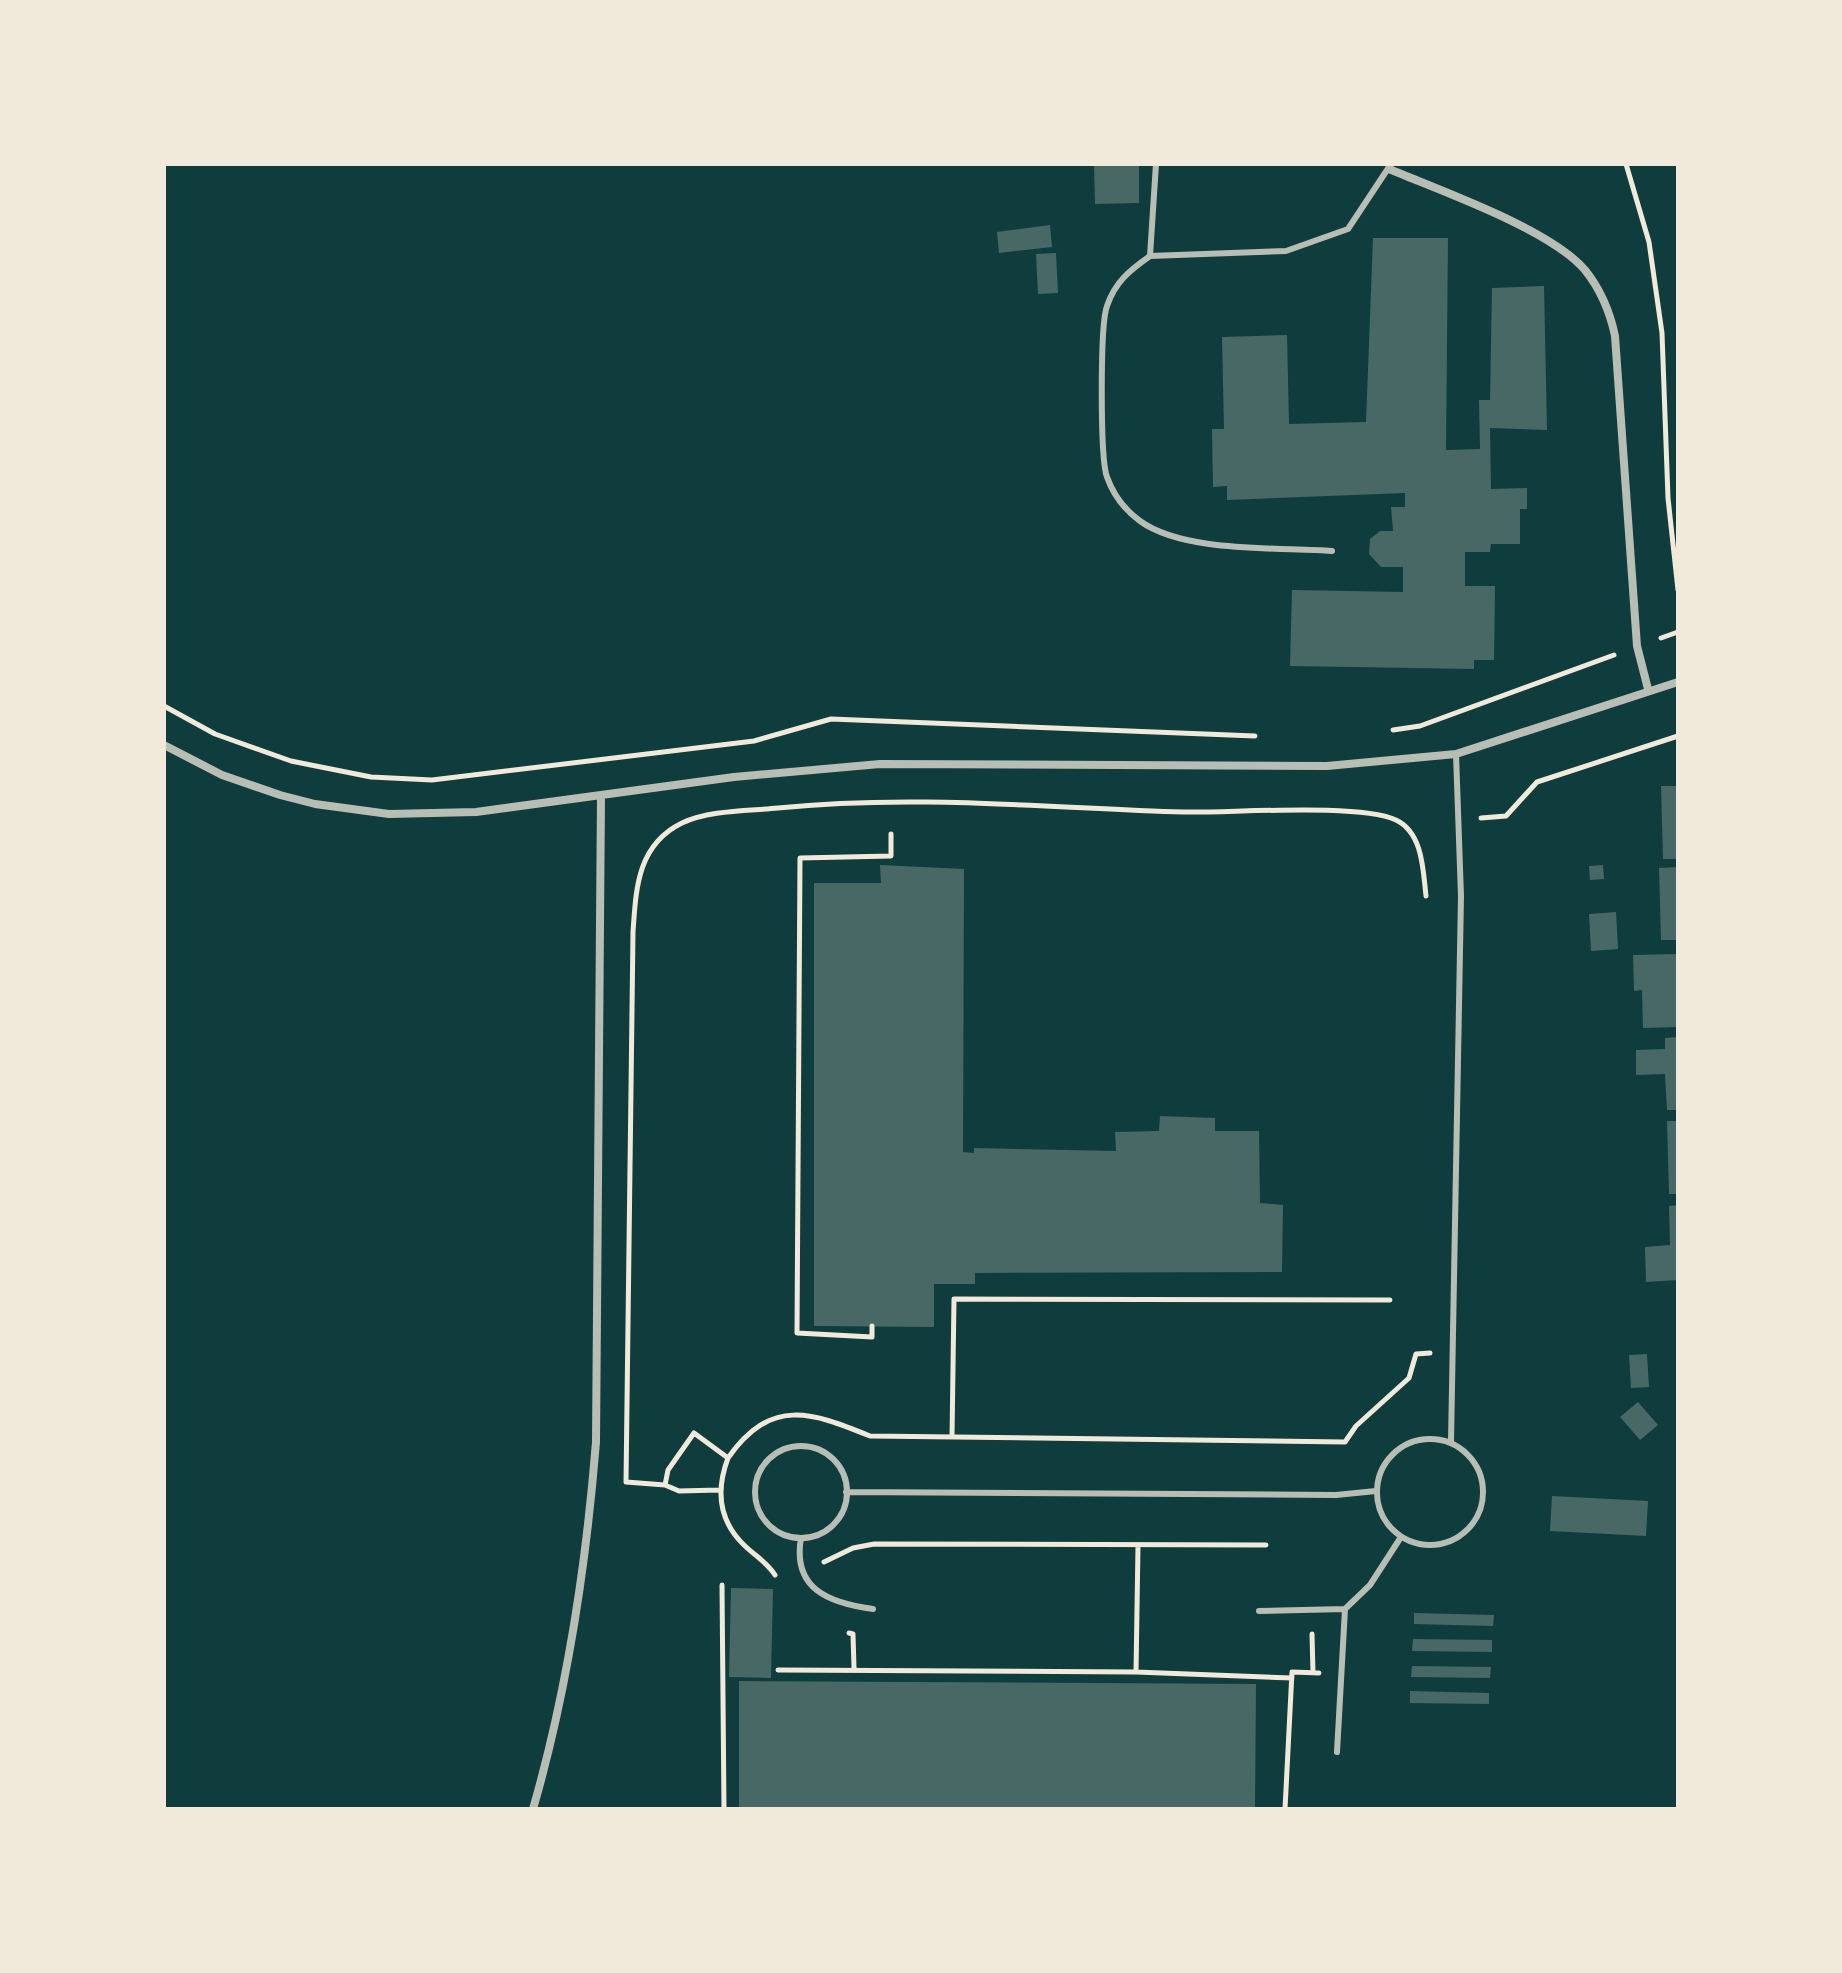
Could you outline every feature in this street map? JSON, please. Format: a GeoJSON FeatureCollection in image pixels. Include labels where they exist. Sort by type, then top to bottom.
{"type":"FeatureCollection","features":[{"type":"Feature","properties":{"kind":"street"},"geometry":{"type":"LineString","coordinates":[[1390,166],[1517,226],[1570,256],[1602,296],[1615,336],[1637,646],[1648,689]]}},
{"type":"Feature","properties":{"kind":"street"},"geometry":{"type":"LineString","coordinates":[[164,745],[222,775],[315,804],[389,814],[476,812],[734,777],[880,764],[1327,766],[1456,754],[1648,689],[1678,682]]}},
{"type":"Feature","properties":{"kind":"street"},"geometry":{"type":"LineString","coordinates":[[533,1809],[556,1727],[573,1642],[588,1542],[593,1478],[601,1035],[601,795]]}},
{"type":"Feature","properties":{"kind":"lane"},"geometry":{"type":"LineString","coordinates":[[1150,256],[1156,164]]}},
{"type":"Feature","properties":{"kind":"lane"},"geometry":{"type":"LineString","coordinates":[[1332,551],[1194,541],[1165,534],[1140,521],[1117,498],[1106,475],[1104,449],[1105,310],[1125,274],[1150,256],[1286,251],[1348,229],[1390,166]]}},
{"type":"Feature","properties":{"kind":"lane"},"geometry":{"type":"LineString","coordinates":[[1451,1442],[1461,896],[1456,754]]}},
{"type":"Feature","properties":{"kind":"lane"},"geometry":{"type":"LineString","coordinates":[[1434,1438],[1451,1442],[1466,1451],[1482,1482],[1483,1500],[1467,1531],[1444,1543],[1417,1544],[1401,1537],[1383,1517],[1376,1491],[1383,1466],[1400,1446],[1434,1438]]}},
{"type":"Feature","properties":{"kind":"lane"},"geometry":{"type":"LineString","coordinates":[[797,1446],[813,1447],[837,1463],[846,1492],[845,1505],[829,1529],[801,1538],[776,1531],[759,1511],[756,1483],[770,1457],[797,1446]]}},
{"type":"Feature","properties":{"kind":"lane"},"geometry":{"type":"LineString","coordinates":[[846,1492],[1336,1495],[1376,1491]]}},
{"type":"Feature","properties":{"kind":"lane"},"geometry":{"type":"LineString","coordinates":[[1259,1611],[1345,1609],[1370,1585],[1401,1537]]}},
{"type":"Feature","properties":{"kind":"lane"},"geometry":{"type":"LineString","coordinates":[[801,1538],[797,1558],[802,1572],[817,1592],[832,1600],[873,1609]]}},
{"type":"Feature","properties":{"kind":"lane"},"geometry":{"type":"LineString","coordinates":[[1337,1752],[1345,1609]]}},
{"type":"Feature","properties":{"kind":"path"},"geometry":{"type":"LineString","coordinates":[[1626,164],[1649,242],[1662,333],[1668,498],[1678,590]]}},
{"type":"Feature","properties":{"kind":"path"},"geometry":{"type":"LineString","coordinates":[[1378,733],[1420,726],[1678,632]]}},
{"type":"Feature","properties":{"kind":"path"},"geometry":{"type":"LineString","coordinates":[[164,706],[215,734],[291,761],[371,777],[420,780],[728,745],[831,719],[1263,737]]}},
{"type":"Feature","properties":{"kind":"path"},"geometry":{"type":"LineString","coordinates":[[1459,819],[1506,816],[1537,782],[1678,736]]}},
{"type":"Feature","properties":{"kind":"path"},"geometry":{"type":"LineString","coordinates":[[626,1482],[635,906],[641,864],[666,835],[683,823],[744,811],[906,799],[1182,812],[1341,812],[1383,816],[1399,822],[1410,832],[1418,846],[1426,896]]}},
{"type":"Feature","properties":{"kind":"path"},"geometry":{"type":"LineString","coordinates":[[872,1326],[872,1337],[797,1333],[800,858],[891,856],[891,834]]}},
{"type":"Feature","properties":{"kind":"path"},"geometry":{"type":"LineString","coordinates":[[952,1438],[954,1299],[1390,1300]]}},
{"type":"Feature","properties":{"kind":"path"},"geometry":{"type":"LineString","coordinates":[[665,1485],[668,1470],[694,1433],[728,1458],[750,1432],[769,1419],[787,1415],[816,1416],[870,1436],[1345,1442],[1356,1426],[1409,1378],[1416,1354],[1455,1352]]}},
{"type":"Feature","properties":{"kind":"path"},"geometry":{"type":"LineString","coordinates":[[593,1478],[665,1485],[679,1491],[719,1490]]}},
{"type":"Feature","properties":{"kind":"path"},"geometry":{"type":"LineString","coordinates":[[802,1572],[865,1545],[1266,1545]]}},
{"type":"Feature","properties":{"kind":"path"},"geometry":{"type":"LineString","coordinates":[[1136,1672],[1138,1546]]}},
{"type":"Feature","properties":{"kind":"path"},"geometry":{"type":"LineString","coordinates":[[722,1585],[724,1809]]}},
{"type":"Feature","properties":{"kind":"path"},"geometry":{"type":"LineString","coordinates":[[1312,1611],[1313,1673]]}},
{"type":"Feature","properties":{"kind":"path"},"geometry":{"type":"LineString","coordinates":[[778,1670],[1136,1672],[1292,1678]]}},
{"type":"Feature","properties":{"kind":"path"},"geometry":{"type":"LineString","coordinates":[[1285,1809],[1292,1672],[1342,1672]]}},
{"type":"Feature","properties":{"kind":"building"},"geometry":{"type":"Polygon","coordinates":[[[1094,164],[1139,164],[1139,203],[1095,204],[1094,164]]]}},
{"type":"Feature","properties":{"kind":"building"},"geometry":{"type":"Polygon","coordinates":[[[1050,225],[1052,247],[999,253],[997,232],[1050,225]]]}},
{"type":"Feature","properties":{"kind":"building"},"geometry":{"type":"Polygon","coordinates":[[[1373,238],[1448,238],[1446,450],[1480,449],[1479,400],[1490,400],[1492,288],[1544,286],[1547,430],[1490,428],[1491,489],[1527,488],[1527,509],[1520,509],[1520,544],[1491,544],[1490,552],[1465,552],[1465,586],[1495,586],[1494,660],[1474,660],[1474,669],[1290,666],[1292,590],[1403,592],[1403,567],[1381,567],[1369,554],[1370,539],[1380,531],[1393,531],[1391,507],[1405,507],[1405,493],[1227,500],[1227,486],[1213,487],[1212,429],[1224,429],[1222,337],[1287,335],[1289,424],[1366,422],[1373,238]]]}},
{"type":"Feature","properties":{"kind":"building"},"geometry":{"type":"Polygon","coordinates":[[[1056,253],[1058,293],[1038,294],[1036,254],[1056,253]]]}},
{"type":"Feature","properties":{"kind":"building"},"geometry":{"type":"Polygon","coordinates":[[[1661,786],[1678,786],[1678,859],[1663,859],[1661,786]]]}},
{"type":"Feature","properties":{"kind":"building"},"geometry":{"type":"Polygon","coordinates":[[[880,865],[964,869],[963,1152],[974,1153],[974,1148],[1116,1151],[1115,1132],[1159,1131],[1160,1116],[1215,1118],[1215,1131],[1259,1131],[1260,1203],[1283,1205],[1282,1272],[975,1273],[975,1284],[934,1284],[934,1327],[814,1326],[814,883],[881,883],[880,865]]]}},
{"type":"Feature","properties":{"kind":"building"},"geometry":{"type":"Polygon","coordinates":[[[1603,865],[1604,879],[1590,880],[1589,866],[1603,865]]]}},
{"type":"Feature","properties":{"kind":"building"},"geometry":{"type":"Polygon","coordinates":[[[1678,867],[1678,940],[1661,940],[1659,868],[1678,867]]]}},
{"type":"Feature","properties":{"kind":"building"},"geometry":{"type":"Polygon","coordinates":[[[1616,912],[1618,949],[1591,951],[1589,914],[1616,912]]]}},
{"type":"Feature","properties":{"kind":"building"},"geometry":{"type":"Polygon","coordinates":[[[1678,954],[1678,1027],[1643,1028],[1642,990],[1634,991],[1633,955],[1678,954]]]}},
{"type":"Feature","properties":{"kind":"building"},"geometry":{"type":"Polygon","coordinates":[[[1678,1037],[1678,1110],[1667,1110],[1665,1074],[1636,1075],[1636,1050],[1665,1049],[1665,1038],[1678,1037]]]}},
{"type":"Feature","properties":{"kind":"building"},"geometry":{"type":"Polygon","coordinates":[[[1667,1121],[1678,1121],[1678,1194],[1669,1194],[1667,1121]]]}},
{"type":"Feature","properties":{"kind":"building"},"geometry":{"type":"Polygon","coordinates":[[[1678,1205],[1678,1280],[1646,1282],[1645,1247],[1670,1245],[1669,1206],[1678,1205]]]}},
{"type":"Feature","properties":{"kind":"building"},"geometry":{"type":"Polygon","coordinates":[[[1647,1354],[1649,1387],[1631,1388],[1629,1355],[1647,1354]]]}},
{"type":"Feature","properties":{"kind":"building"},"geometry":{"type":"Polygon","coordinates":[[[1638,1402],[1658,1425],[1640,1440],[1620,1417],[1638,1402]]]}},
{"type":"Feature","properties":{"kind":"building"},"geometry":{"type":"Polygon","coordinates":[[[1552,1496],[1648,1501],[1646,1536],[1550,1531],[1552,1496]]]}},
{"type":"Feature","properties":{"kind":"building"},"geometry":{"type":"Polygon","coordinates":[[[731,1588],[773,1589],[771,1678],[729,1677],[731,1588]]]}},
{"type":"Feature","properties":{"kind":"building"},"geometry":{"type":"Polygon","coordinates":[[[1414,1613],[1494,1615],[1493,1626],[1414,1624],[1414,1613]]]}},
{"type":"Feature","properties":{"kind":"building"},"geometry":{"type":"Polygon","coordinates":[[[1413,1639],[1492,1640],[1492,1652],[1412,1651],[1413,1639]]]}},
{"type":"Feature","properties":{"kind":"building"},"geometry":{"type":"Polygon","coordinates":[[[1412,1666],[1491,1667],[1490,1678],[1411,1677],[1412,1666]]]}},
{"type":"Feature","properties":{"kind":"building"},"geometry":{"type":"Polygon","coordinates":[[[739,1681],[1256,1684],[1255,1809],[739,1809],[739,1681]]]}},
{"type":"Feature","properties":{"kind":"building"},"geometry":{"type":"Polygon","coordinates":[[[1410,1691],[1489,1693],[1489,1704],[1410,1703],[1410,1691]]]}}]}
